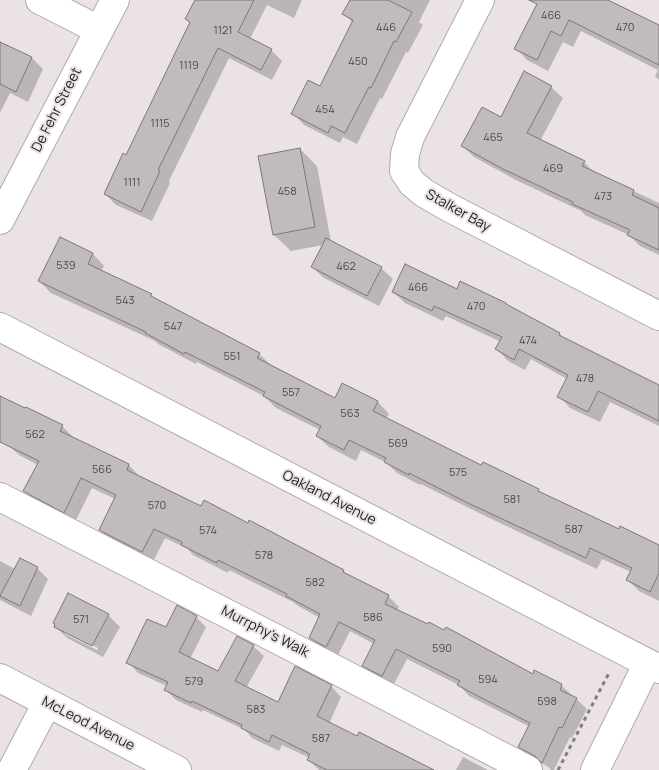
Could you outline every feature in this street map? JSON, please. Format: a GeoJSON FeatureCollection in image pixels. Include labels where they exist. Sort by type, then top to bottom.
{"type":"FeatureCollection","features":[{"type":"Feature","properties":{"kind":"street"},"geometry":{"type":"LineString","coordinates":[[40,0],[99,30]]}},
{"type":"Feature","properties":{"kind":"street","name":"De Fehr Street"},"geometry":{"type":"LineString","coordinates":[[0,220],[115,0]]}},
{"type":"Feature","properties":{"kind":"street","name":"Stalker Bay"},"geometry":{"type":"LineString","coordinates":[[480,0],[410,137],[404,154],[404,171],[412,183],[424,193],[450,208],[659,316]]}},
{"type":"Feature","properties":{"kind":"street","name":"Oakland Avenue"},"geometry":{"type":"LineString","coordinates":[[0,327],[653,666]]}},
{"type":"Feature","properties":{"kind":"street","name":"Murrphy's Walk"},"geometry":{"type":"LineString","coordinates":[[0,497],[528,770]]}},
{"type":"Feature","properties":{"kind":"street"},"geometry":{"type":"LineString","coordinates":[[595,770],[653,666]]}},
{"type":"Feature","properties":{"kind":"street","name":"McLeod Avenue"},"geometry":{"type":"LineString","coordinates":[[0,678],[176,770]]}},
{"type":"Feature","properties":{"kind":"street"},"geometry":{"type":"LineString","coordinates":[[12,770],[47,703]]}},
{"type":"Feature","properties":{"kind":"path"},"geometry":{"type":"LineString","coordinates":[[558,770],[621,649]]}},
{"type":"Feature","properties":{"kind":"building"},"geometry":{"type":"Polygon","coordinates":[[[195,0],[254,0],[238,32],[272,49],[261,70],[218,48],[158,170],[160,171],[141,212],[104,194],[123,153],[126,155],[190,22],[185,19],[195,0]]]}},
{"type":"Feature","properties":{"kind":"building"},"geometry":{"type":"Polygon","coordinates":[[[350,0],[388,0],[412,12],[396,42],[394,41],[371,88],[369,87],[345,133],[331,126],[328,133],[291,114],[308,80],[320,86],[353,20],[342,14],[350,0]]]}},
{"type":"Feature","properties":{"kind":"building"},"geometry":{"type":"Polygon","coordinates":[[[529,0],[608,0],[659,25],[659,65],[569,20],[561,36],[551,31],[537,60],[514,49],[537,4],[529,0]]]}},
{"type":"Feature","properties":{"kind":"building"},"geometry":{"type":"Polygon","coordinates":[[[0,42],[32,57],[16,92],[0,84],[0,42]]]}},
{"type":"Feature","properties":{"kind":"building"},"geometry":{"type":"Polygon","coordinates":[[[524,71],[552,86],[527,133],[585,161],[582,166],[634,190],[632,195],[659,208],[659,250],[627,235],[630,230],[572,204],[573,202],[503,169],[461,146],[482,107],[501,117],[524,71]]]}},
{"type":"Feature","properties":{"kind":"building"},"geometry":{"type":"Polygon","coordinates":[[[300,148],[315,227],[273,235],[258,156],[300,148]]]}},
{"type":"Feature","properties":{"kind":"building"},"geometry":{"type":"Polygon","coordinates":[[[60,237],[93,253],[88,264],[152,294],[151,296],[260,353],[257,358],[335,398],[342,383],[378,401],[373,411],[481,465],[483,462],[539,489],[538,491],[619,529],[620,526],[659,545],[659,573],[650,592],[626,580],[632,568],[590,548],[586,558],[470,504],[409,473],[409,475],[384,462],[386,458],[349,440],[344,450],[316,436],[321,426],[263,396],[265,392],[185,352],[184,354],[146,332],[38,281],[60,237]]]}},
{"type":"Feature","properties":{"kind":"building"},"geometry":{"type":"Polygon","coordinates":[[[326,238],[382,267],[367,296],[311,267],[326,238]]]}},
{"type":"Feature","properties":{"kind":"building"},"geometry":{"type":"Polygon","coordinates":[[[405,264],[457,289],[460,281],[506,303],[560,333],[559,335],[659,385],[659,421],[598,391],[588,412],[557,397],[568,375],[519,349],[514,360],[495,349],[502,337],[434,306],[432,311],[392,292],[405,264]]]}},
{"type":"Feature","properties":{"kind":"building"},"geometry":{"type":"Polygon","coordinates":[[[0,396],[63,425],[60,431],[129,464],[127,470],[201,506],[204,500],[248,523],[249,520],[344,570],[343,572],[389,595],[385,604],[428,624],[429,622],[444,630],[446,627],[533,674],[534,670],[562,684],[560,690],[577,698],[562,728],[559,727],[542,763],[535,756],[518,747],[530,723],[457,685],[460,681],[396,649],[382,676],[362,666],[375,640],[339,622],[326,647],[309,638],[320,614],[286,596],[287,594],[218,560],[217,563],[181,545],[182,542],[154,529],[142,552],[99,530],[116,495],[81,478],[64,513],[23,491],[39,461],[0,442],[0,396]]]}},
{"type":"Feature","properties":{"kind":"building"},"geometry":{"type":"Polygon","coordinates":[[[20,558],[38,567],[20,606],[0,596],[20,558]]]}},
{"type":"Feature","properties":{"kind":"building"},"geometry":{"type":"Polygon","coordinates":[[[68,593],[109,614],[92,646],[54,627],[55,624],[53,623],[68,593]]]}},
{"type":"Feature","properties":{"kind":"building"},"geometry":{"type":"Polygon","coordinates":[[[177,605],[197,616],[179,652],[218,671],[237,636],[254,645],[235,681],[278,702],[295,666],[332,685],[317,716],[357,736],[359,732],[434,770],[327,770],[307,760],[310,754],[272,735],[269,742],[241,728],[242,725],[164,690],[168,682],[126,663],[147,619],[166,627],[177,605]]]}}]}
